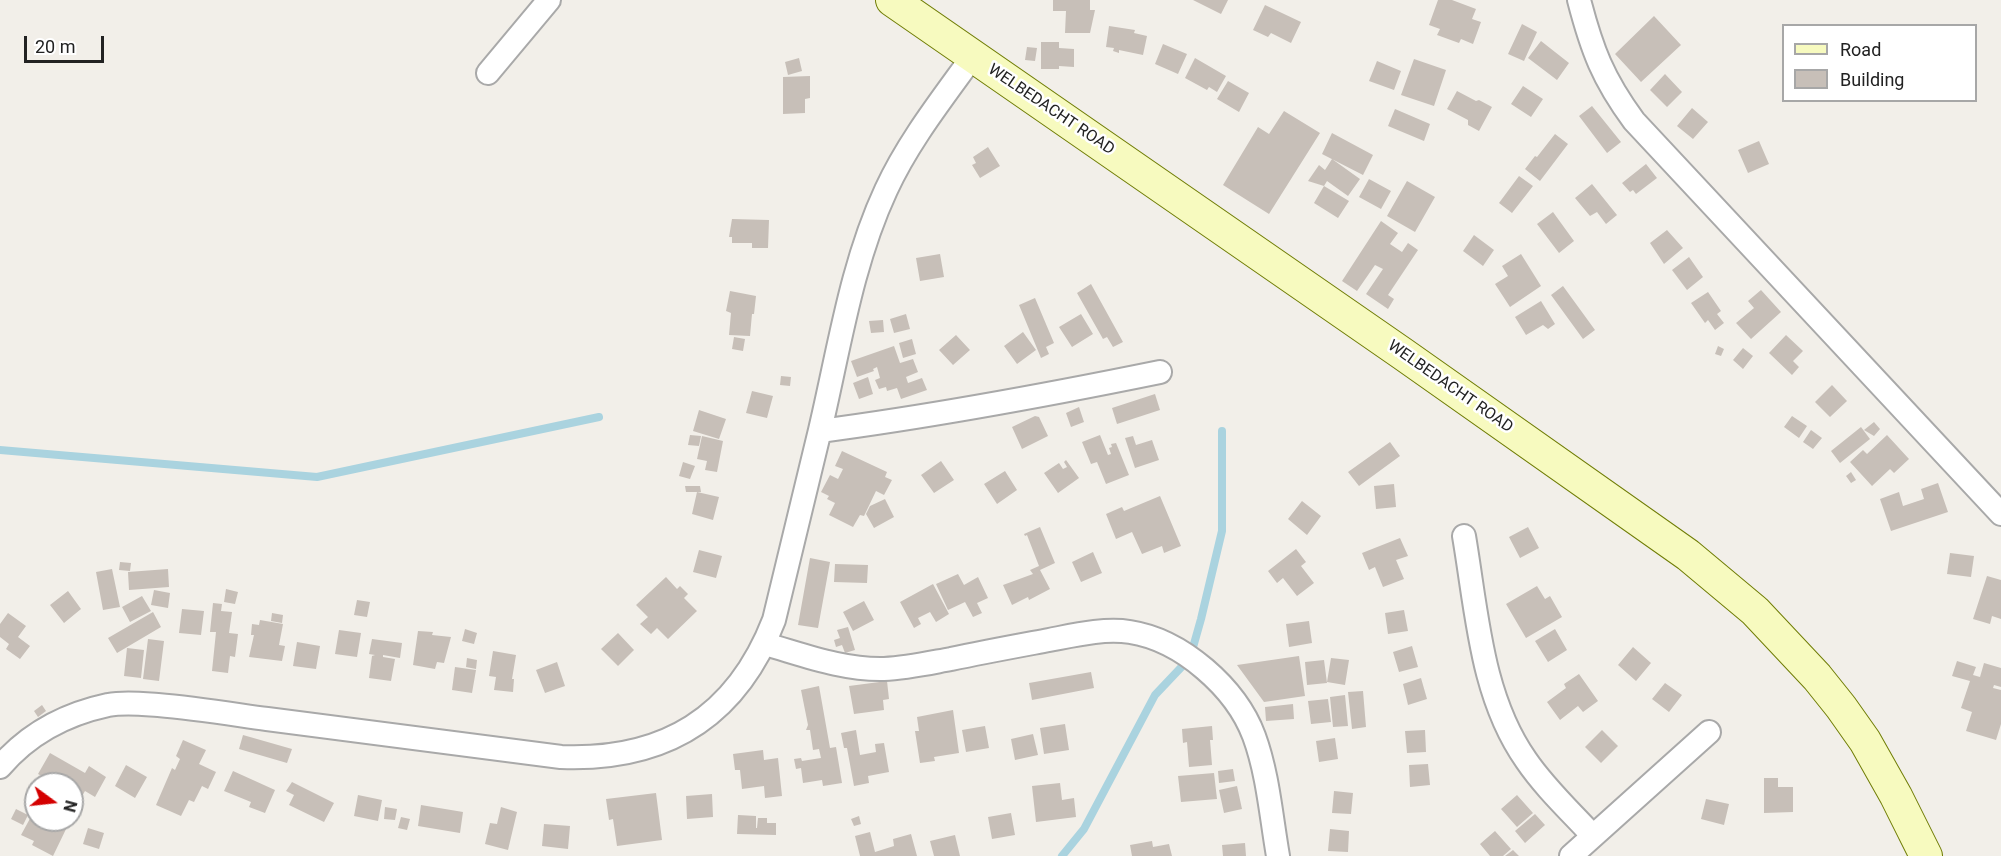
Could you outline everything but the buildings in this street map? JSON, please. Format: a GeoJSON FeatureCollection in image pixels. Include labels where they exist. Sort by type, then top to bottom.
{"type":"FeatureCollection","features":[{"type":"Feature","properties":{"kind":"street"},"geometry":{"type":"LineString","coordinates":[[488,73],[549,0]]}},
{"type":"Feature","properties":{"kind":"street","name":"WELBEDACHT ROAD"},"geometry":{"type":"LineString","coordinates":[[892,0],[1688,555],[1755,611],[1817,677],[1865,741],[1926,856]]}},
{"type":"Feature","properties":{"kind":"street"},"geometry":{"type":"LineString","coordinates":[[1579,0],[1590,43],[1601,68],[1615,94],[1634,121],[2001,514]]}},
{"type":"Feature","properties":{"kind":"street"},"geometry":{"type":"LineString","coordinates":[[0,767],[32,736],[68,718],[110,705],[180,707],[583,758],[617,755],[643,749],[674,738],[707,716],[728,699],[748,673],[765,644],[774,620],[857,274],[875,215],[908,150],[973,56]]}},
{"type":"Feature","properties":{"kind":"street"},"geometry":{"type":"LineString","coordinates":[[820,431],[926,417],[1036,398],[1160,372]]}},
{"type":"Feature","properties":{"kind":"street"},"geometry":{"type":"LineString","coordinates":[[1464,536],[1488,677],[1497,706],[1527,761],[1593,836]]}},
{"type":"Feature","properties":{"kind":"street"},"geometry":{"type":"LineString","coordinates":[[765,644],[835,664],[881,669],[919,665],[1097,632],[1130,632],[1170,645],[1187,655],[1211,675],[1234,701],[1246,720],[1263,765],[1278,856]]}},
{"type":"Feature","properties":{"kind":"street"},"geometry":{"type":"LineString","coordinates":[[1571,856],[1709,732]]}},
{"type":"Feature","properties":{"kind":"waterway"},"geometry":{"type":"LineString","coordinates":[[0,450],[317,477],[599,417]]}},
{"type":"Feature","properties":{"kind":"waterway"},"geometry":{"type":"LineString","coordinates":[[1062,856],[1084,829],[1155,695],[1190,658],[1222,531],[1222,431]]}}]}
